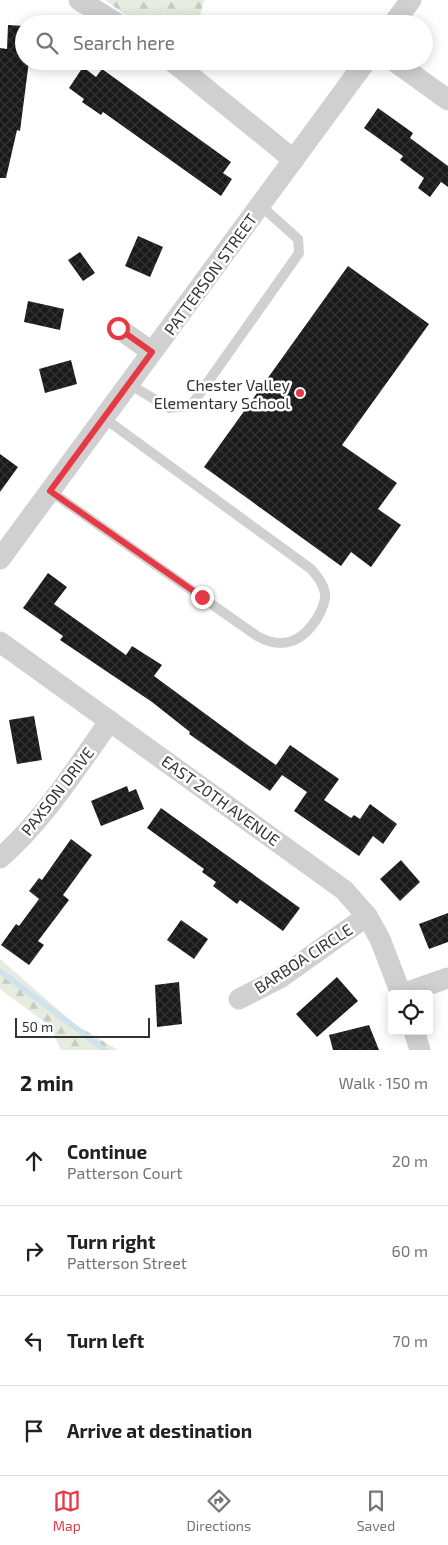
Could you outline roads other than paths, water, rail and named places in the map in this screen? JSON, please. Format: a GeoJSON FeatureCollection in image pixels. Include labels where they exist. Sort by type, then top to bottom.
{"type":"FeatureCollection","features":[{"type":"Feature","properties":{"kind":"street"},"geometry":{"type":"LineString","coordinates":[[80,0],[104,15]]}},
{"type":"Feature","properties":{"kind":"street"},"geometry":{"type":"LineString","coordinates":[[400,15],[411,0]]}},
{"type":"Feature","properties":{"kind":"street"},"geometry":{"type":"LineString","coordinates":[[183,70],[294,160]]}},
{"type":"Feature","properties":{"kind":"street","name":"PATTERSON STREET"},"geometry":{"type":"LineString","coordinates":[[0,558],[359,70]]}},
{"type":"Feature","properties":{"kind":"street"},"geometry":{"type":"LineString","coordinates":[[406,70],[448,100]]}},
{"type":"Feature","properties":{"kind":"street"},"geometry":{"type":"LineString","coordinates":[[118,328],[152,352]]}},
{"type":"Feature","properties":{"kind":"street","name":"EAST 20TH AVENUE"},"geometry":{"type":"LineString","coordinates":[[0,642],[344,890],[366,916],[380,939],[400,990]]}},
{"type":"Feature","properties":{"kind":"street","name":"PAXSON DRIVE"},"geometry":{"type":"LineString","coordinates":[[0,858],[33,825],[110,721]]}},
{"type":"Feature","properties":{"kind":"street","name":"BARBOA CIRCLE"},"geometry":{"type":"LineString","coordinates":[[239,999],[280,978],[366,916]]}},
{"type":"Feature","properties":{"kind":"street"},"geometry":{"type":"LineString","coordinates":[[414,990],[448,978]]}},
{"type":"Feature","properties":{"kind":"street"},"geometry":{"type":"LineString","coordinates":[[415,1035],[420,1050]]}},
{"type":"Feature","properties":{"kind":"lane"},"geometry":{"type":"LineString","coordinates":[[128,384],[169,408],[191,406],[299,253],[298,239],[260,206]]}},
{"type":"Feature","properties":{"kind":"lane"},"geometry":{"type":"LineString","coordinates":[[50,491],[270,643],[298,640],[315,621],[324,605],[326,595],[320,580],[311,569],[104,418]]}},
{"type":"Feature","properties":{"kind":"waterway"},"geometry":{"type":"LineString","coordinates":[[0,971],[105,1050]]}},
{"type":"Feature","properties":{"kind":"place","name":"Chester Valley Elementary School"},"geometry":{"type":"Point","coordinates":[300,393]}}]}
